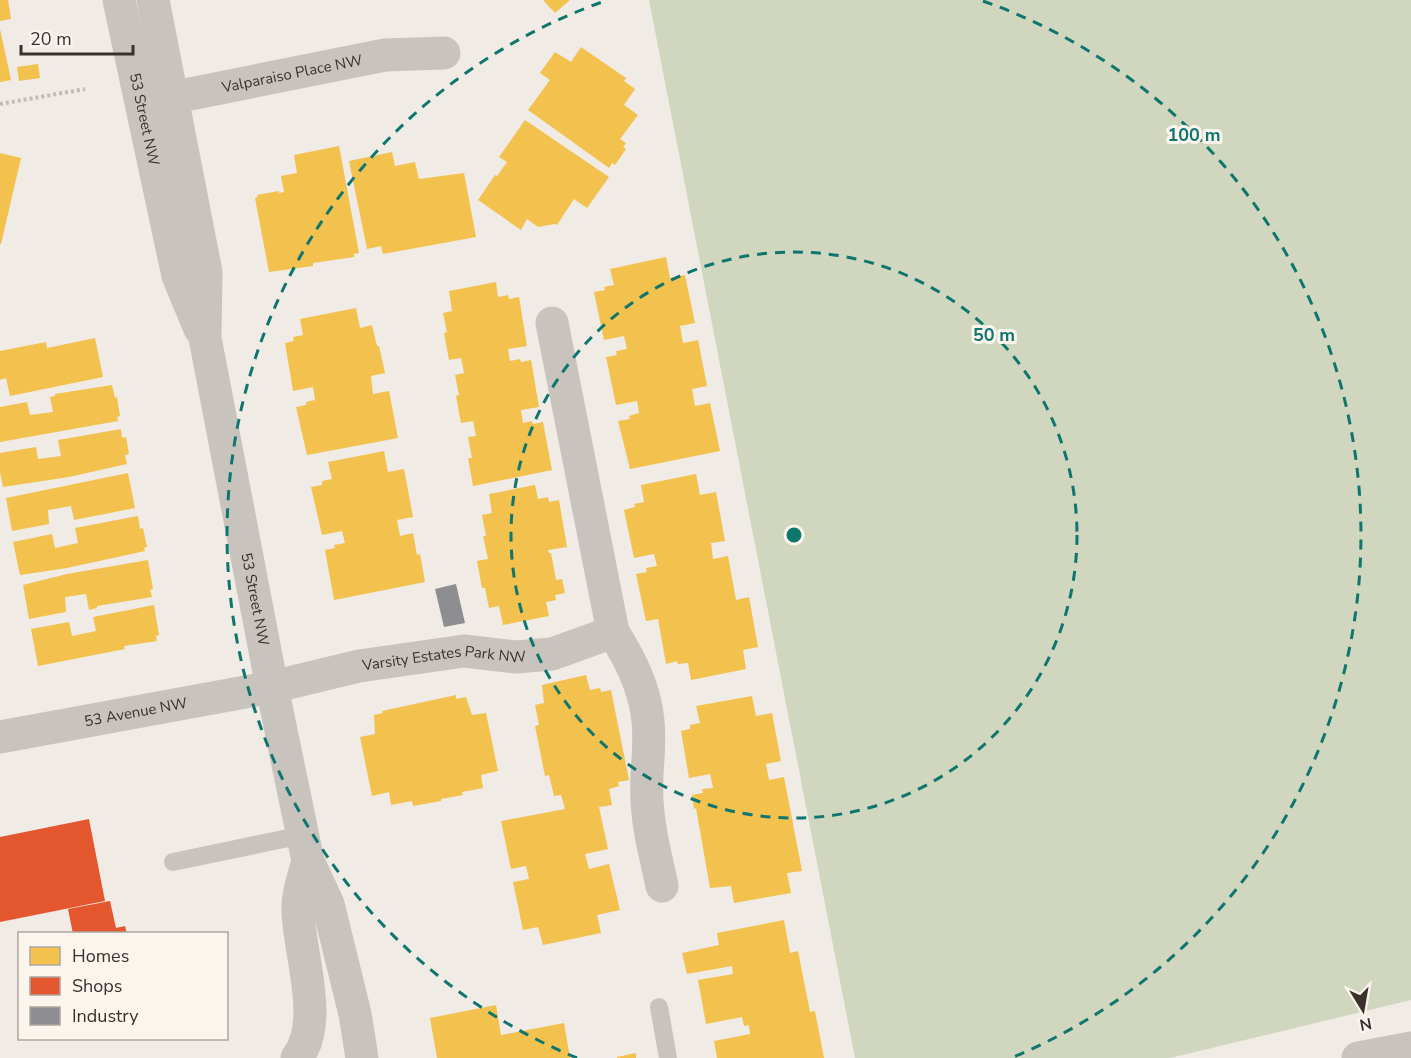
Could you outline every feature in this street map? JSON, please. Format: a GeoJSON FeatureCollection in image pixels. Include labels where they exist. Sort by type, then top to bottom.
{"type":"FeatureCollection","features":[{"type":"Feature","properties":{"kind":"street","name":"53 Street NW"},"geometry":{"type":"LineString","coordinates":[[119,0],[178,276],[205,339]]}},
{"type":"Feature","properties":{"kind":"street","name":"53 Street NW"},"geometry":{"type":"LineString","coordinates":[[153,0],[206,272],[205,339],[272,687],[305,848],[328,904],[355,1014],[362,1058]]}},
{"type":"Feature","properties":{"kind":"street","name":"Valparaiso Place NW"},"geometry":{"type":"LineString","coordinates":[[140,104],[385,55],[444,53]]}},
{"type":"Feature","properties":{"kind":"street"},"geometry":{"type":"LineString","coordinates":[[552,323],[613,632],[629,658],[643,692],[648,722],[647,808],[649,828],[662,886]]}},
{"type":"Feature","properties":{"kind":"street","name":"Varsity Estates Park NW"},"geometry":{"type":"LineString","coordinates":[[272,687],[359,666],[464,651],[516,657],[552,654],[613,632]]}},
{"type":"Feature","properties":{"kind":"street","name":"53 Avenue NW"},"geometry":{"type":"LineString","coordinates":[[0,737],[272,687]]}},
{"type":"Feature","properties":{"kind":"street","name":"53 Street NW"},"geometry":{"type":"LineString","coordinates":[[297,1058],[302,1051],[311,1017],[297,909],[305,848]]}},
{"type":"Feature","properties":{"kind":"street"},"geometry":{"type":"LineString","coordinates":[[1358,1058],[1411,1048]]}},
{"type":"Feature","properties":{"kind":"lane"},"geometry":{"type":"LineString","coordinates":[[173,862],[305,848]]}},
{"type":"Feature","properties":{"kind":"lane"},"geometry":{"type":"LineString","coordinates":[[659,1007],[668,1058]]}},
{"type":"Feature","properties":{"kind":"path"},"geometry":{"type":"LineString","coordinates":[[0,104],[85,89]]}},
{"type":"Feature","properties":{"kind":"green space"},"geometry":{"type":"Polygon","coordinates":[[[649,0],[1411,0],[1411,1000],[1170,1058],[855,1058],[649,0]]]}},
{"type":"Feature","properties":{"kind":"building: Homes"},"geometry":{"type":"Polygon","coordinates":[[[0,0],[8,0],[11,19],[0,21],[0,0]]]}},
{"type":"Feature","properties":{"kind":"building: Homes"},"geometry":{"type":"Polygon","coordinates":[[[543,0],[570,0],[555,13],[543,0]]]}},
{"type":"Feature","properties":{"kind":"building: Homes"},"geometry":{"type":"Polygon","coordinates":[[[0,29],[11,80],[0,82],[0,29]]]}},
{"type":"Feature","properties":{"kind":"building: Homes"},"geometry":{"type":"Polygon","coordinates":[[[581,47],[626,78],[624,81],[635,89],[624,105],[638,115],[620,139],[626,143],[623,147],[626,149],[615,165],[612,163],[609,168],[528,110],[550,80],[540,73],[555,52],[571,62],[581,47]]]}},
{"type":"Feature","properties":{"kind":"building: Homes"},"geometry":{"type":"Polygon","coordinates":[[[38,64],[40,78],[19,81],[17,67],[38,64]]]}},
{"type":"Feature","properties":{"kind":"building: Homes"},"geometry":{"type":"Polygon","coordinates":[[[525,120],[609,177],[587,208],[574,199],[557,225],[538,227],[527,219],[521,230],[478,200],[507,162],[499,157],[525,120]]]}},
{"type":"Feature","properties":{"kind":"building: Homes"},"geometry":{"type":"Polygon","coordinates":[[[339,146],[359,253],[354,254],[354,257],[313,263],[313,266],[269,272],[255,198],[258,197],[257,195],[284,192],[281,176],[297,173],[294,155],[339,146]]]}},
{"type":"Feature","properties":{"kind":"building: Homes"},"geometry":{"type":"Polygon","coordinates":[[[392,152],[395,166],[415,162],[419,179],[464,173],[476,237],[383,254],[381,246],[367,249],[349,161],[392,152]]]}},
{"type":"Feature","properties":{"kind":"building: Homes"},"geometry":{"type":"Polygon","coordinates":[[[0,153],[21,158],[1,244],[0,244],[0,153]]]}},
{"type":"Feature","properties":{"kind":"building: Homes"},"geometry":{"type":"Polygon","coordinates":[[[666,257],[670,278],[685,275],[695,323],[680,326],[683,343],[698,340],[707,386],[692,389],[695,406],[710,403],[720,451],[630,469],[618,421],[630,419],[629,416],[639,413],[637,401],[616,405],[606,357],[617,355],[616,351],[627,349],[624,336],[604,340],[594,292],[614,285],[610,269],[666,257]]]}},
{"type":"Feature","properties":{"kind":"building: Homes"},"geometry":{"type":"Polygon","coordinates":[[[496,282],[498,297],[508,295],[509,299],[519,297],[527,346],[508,349],[510,361],[531,360],[539,407],[521,410],[523,423],[543,422],[552,470],[473,486],[468,458],[472,458],[468,437],[476,436],[473,421],[461,423],[455,375],[464,373],[461,358],[449,360],[443,313],[452,311],[449,291],[496,282]]]}},
{"type":"Feature","properties":{"kind":"building: Homes"},"geometry":{"type":"Polygon","coordinates":[[[356,308],[360,328],[372,325],[385,373],[371,376],[373,394],[389,391],[398,438],[307,455],[296,407],[315,400],[313,387],[293,391],[285,343],[294,341],[293,337],[303,335],[300,319],[356,308]]]}},
{"type":"Feature","properties":{"kind":"building: Homes"},"geometry":{"type":"Polygon","coordinates":[[[95,338],[103,377],[10,396],[6,378],[0,380],[0,351],[46,342],[47,348],[95,338]]]}},
{"type":"Feature","properties":{"kind":"building: Homes"},"geometry":{"type":"Polygon","coordinates":[[[112,385],[115,398],[117,397],[120,416],[117,417],[118,421],[0,442],[0,407],[27,402],[30,415],[53,412],[50,397],[55,394],[112,385]]]}},
{"type":"Feature","properties":{"kind":"building: Homes"},"geometry":{"type":"Polygon","coordinates":[[[121,429],[122,438],[126,437],[129,454],[125,455],[127,464],[69,477],[3,487],[0,453],[36,447],[38,459],[61,456],[58,440],[121,429]]]}},
{"type":"Feature","properties":{"kind":"building: Homes"},"geometry":{"type":"Polygon","coordinates":[[[384,451],[388,472],[404,469],[413,517],[397,520],[400,536],[413,533],[417,555],[420,554],[425,582],[334,600],[325,550],[345,543],[342,531],[322,535],[311,487],[322,485],[322,481],[332,479],[328,462],[384,451]]]}},
{"type":"Feature","properties":{"kind":"building: Homes"},"geometry":{"type":"Polygon","coordinates":[[[128,473],[135,508],[74,520],[71,506],[48,510],[49,524],[12,531],[6,498],[128,473]]]}},
{"type":"Feature","properties":{"kind":"building: Homes"},"geometry":{"type":"Polygon","coordinates":[[[696,474],[700,495],[716,492],[725,541],[711,543],[713,559],[728,556],[736,600],[749,597],[758,647],[743,650],[746,669],[691,680],[688,663],[678,664],[677,661],[666,664],[658,619],[646,621],[636,574],[647,572],[646,568],[657,566],[654,554],[634,558],[624,510],[635,507],[634,504],[644,502],[641,485],[696,474]]]}},
{"type":"Feature","properties":{"kind":"building: Homes"},"geometry":{"type":"Polygon","coordinates":[[[535,485],[538,499],[548,497],[549,502],[559,500],[567,547],[548,550],[551,553],[556,580],[562,579],[565,593],[555,595],[556,600],[546,602],[549,616],[503,625],[499,606],[489,608],[485,588],[482,588],[477,561],[488,559],[483,536],[486,536],[482,515],[492,513],[489,494],[535,485]]]}},
{"type":"Feature","properties":{"kind":"building: Homes"},"geometry":{"type":"Polygon","coordinates":[[[138,516],[147,547],[144,548],[145,551],[67,568],[20,575],[13,542],[52,534],[55,548],[78,543],[75,528],[138,516]]]}},
{"type":"Feature","properties":{"kind":"building: Homes"},"geometry":{"type":"Polygon","coordinates":[[[148,560],[153,589],[150,590],[152,597],[97,606],[89,610],[86,594],[65,597],[66,612],[29,619],[23,585],[67,574],[148,560]]]}},
{"type":"Feature","properties":{"kind":"building: Homes"},"geometry":{"type":"Polygon","coordinates":[[[154,605],[159,635],[156,636],[157,641],[124,646],[125,649],[38,666],[31,629],[69,622],[72,636],[96,631],[93,617],[154,605]]]}},
{"type":"Feature","properties":{"kind":"building: Homes"},"geometry":{"type":"Polygon","coordinates":[[[586,675],[590,690],[600,688],[601,692],[611,690],[629,780],[618,782],[619,786],[609,789],[612,805],[599,807],[608,849],[585,854],[589,869],[609,864],[620,910],[597,915],[601,933],[543,945],[538,927],[523,930],[513,882],[529,879],[526,866],[511,869],[501,821],[565,809],[561,795],[554,796],[549,775],[545,776],[535,726],[539,725],[535,705],[544,703],[542,685],[586,675]]]}},
{"type":"Feature","properties":{"kind":"building: Homes"},"geometry":{"type":"Polygon","coordinates":[[[456,695],[456,699],[466,697],[472,715],[486,713],[498,771],[481,775],[483,788],[462,792],[463,795],[441,799],[441,801],[413,806],[412,801],[391,805],[389,792],[372,796],[360,737],[375,734],[374,715],[383,713],[382,711],[456,695]]]}},
{"type":"Feature","properties":{"kind":"building: Homes"},"geometry":{"type":"Polygon","coordinates":[[[752,696],[756,716],[772,713],[781,761],[766,764],[769,780],[784,777],[802,871],[787,873],[791,893],[734,903],[731,886],[710,888],[692,795],[703,793],[702,789],[713,788],[710,774],[689,778],[681,731],[690,729],[690,725],[700,723],[696,706],[752,696]]]}},
{"type":"Feature","properties":{"kind":"building: Homes"},"geometry":{"type":"Polygon","coordinates":[[[784,920],[790,953],[798,951],[810,1012],[815,1011],[824,1058],[717,1058],[714,1041],[750,1034],[749,1025],[744,1026],[742,1017],[706,1024],[698,980],[733,974],[732,966],[687,974],[682,953],[719,945],[717,933],[784,920]]]}},
{"type":"Feature","properties":{"kind":"building: Homes"},"geometry":{"type":"Polygon","coordinates":[[[496,1005],[501,1035],[564,1023],[570,1058],[437,1058],[430,1018],[496,1005]]]}},
{"type":"Feature","properties":{"kind":"building: Homes"},"geometry":{"type":"Polygon","coordinates":[[[636,1053],[636,1058],[617,1058],[617,1057],[636,1053]]]}},
{"type":"Feature","properties":{"kind":"building: Shops"},"geometry":{"type":"Polygon","coordinates":[[[89,819],[105,901],[0,922],[0,837],[89,819]]]}},
{"type":"Feature","properties":{"kind":"building: Shops"},"geometry":{"type":"Polygon","coordinates":[[[110,901],[116,928],[125,926],[126,932],[73,932],[68,909],[110,901]]]}},
{"type":"Feature","properties":{"kind":"building: Industry"},"geometry":{"type":"Polygon","coordinates":[[[456,584],[465,623],[444,627],[435,589],[456,584]]]}}]}
